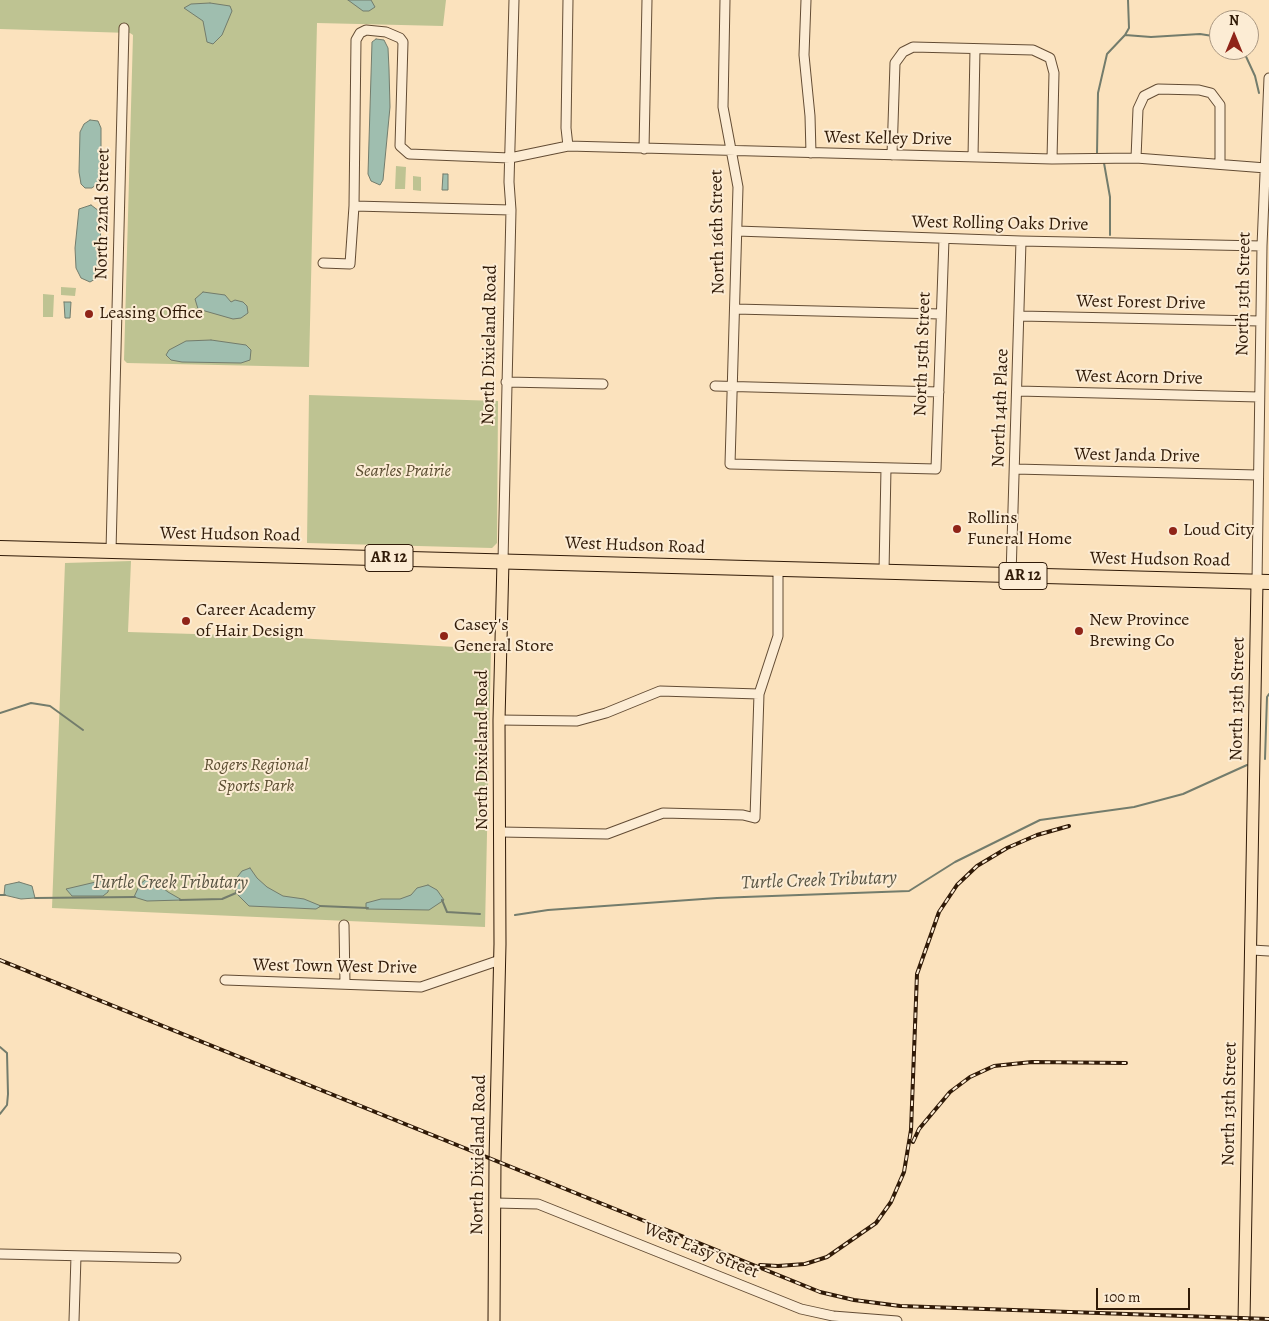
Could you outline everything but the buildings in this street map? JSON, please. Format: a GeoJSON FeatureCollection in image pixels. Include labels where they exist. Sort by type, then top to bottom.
{"type":"FeatureCollection","features":[{"type":"Feature","properties":{"kind":"highway","name":"West Hudson Road"},"geometry":{"type":"LineString","coordinates":[[0,548],[1263,582]]}},
{"type":"Feature","properties":{"kind":"main road","name":"North Dixieland Road"},"geometry":{"type":"LineString","coordinates":[[494,1321],[500,960],[499,720],[504,561]]}},
{"type":"Feature","properties":{"kind":"main road","name":"North 13th Street"},"geometry":{"type":"LineString","coordinates":[[1244,1321],[1252,950],[1263,582]]}},
{"type":"Feature","properties":{"kind":"street","name":"North Dixieland Road"},"geometry":{"type":"LineString","coordinates":[[504,561],[514,0]]}},
{"type":"Feature","properties":{"kind":"street"},"geometry":{"type":"LineString","coordinates":[[568,0],[566,128],[568,146]]}},
{"type":"Feature","properties":{"kind":"street"},"geometry":{"type":"LineString","coordinates":[[644,149],[647,0]]}},
{"type":"Feature","properties":{"kind":"street","name":"North 16th Street"},"geometry":{"type":"LineString","coordinates":[[725,0],[723,94],[737,180],[730,464],[886,468]]}},
{"type":"Feature","properties":{"kind":"street"},"geometry":{"type":"LineString","coordinates":[[806,0],[804,55],[810,116],[810,153]]}},
{"type":"Feature","properties":{"kind":"street","name":"North 22nd Street"},"geometry":{"type":"LineString","coordinates":[[110,551],[124,28]]}},
{"type":"Feature","properties":{"kind":"street","name":"West Kelley Drive"},"geometry":{"type":"LineString","coordinates":[[354,206],[356,40],[360,33],[366,30],[386,32],[400,38],[403,42],[400,146],[404,151],[422,155],[510,158],[568,146],[1052,159],[1136,158],[1266,168]]}},
{"type":"Feature","properties":{"kind":"street"},"geometry":{"type":"LineString","coordinates":[[892,155],[895,64],[898,56],[905,50],[913,47],[1033,50],[1050,58],[1054,73],[1052,159]]}},
{"type":"Feature","properties":{"kind":"street"},"geometry":{"type":"LineString","coordinates":[[973,157],[974,49]]}},
{"type":"Feature","properties":{"kind":"street","name":"North 13th Street"},"geometry":{"type":"LineString","coordinates":[[1263,582],[1258,475],[1260,322],[1265,273],[1262,246],[1269,78]]}},
{"type":"Feature","properties":{"kind":"street"},"geometry":{"type":"LineString","coordinates":[[1136,158],[1138,109],[1144,96],[1154,90],[1162,89],[1203,90],[1215,96],[1221,112],[1220,164]]}},
{"type":"Feature","properties":{"kind":"street"},"geometry":{"type":"LineString","coordinates":[[323,263],[350,264],[354,206],[511,210]]}},
{"type":"Feature","properties":{"kind":"street","name":"West Rolling Oaks Drive"},"geometry":{"type":"LineString","coordinates":[[737,232],[1262,246]]}},
{"type":"Feature","properties":{"kind":"street","name":"North 15th Street"},"geometry":{"type":"LineString","coordinates":[[886,468],[936,469],[944,239]]}},
{"type":"Feature","properties":{"kind":"street","name":"North 14th Place"},"geometry":{"type":"LineString","coordinates":[[1012,576],[1020,316],[1020,241]]}},
{"type":"Feature","properties":{"kind":"street"},"geometry":{"type":"LineString","coordinates":[[735,309],[941,314]]}},
{"type":"Feature","properties":{"kind":"street","name":"West Forest Drive"},"geometry":{"type":"LineString","coordinates":[[1020,316],[1260,322]]}},
{"type":"Feature","properties":{"kind":"street"},"geometry":{"type":"LineString","coordinates":[[506,382],[603,384]]}},
{"type":"Feature","properties":{"kind":"street"},"geometry":{"type":"LineString","coordinates":[[715,386],[939,392]]}},
{"type":"Feature","properties":{"kind":"street","name":"West Acorn Drive"},"geometry":{"type":"LineString","coordinates":[[1018,391],[1259,397]]}},
{"type":"Feature","properties":{"kind":"street"},"geometry":{"type":"LineString","coordinates":[[884,572],[886,468]]}},
{"type":"Feature","properties":{"kind":"street","name":"West Janda Drive"},"geometry":{"type":"LineString","coordinates":[[1015,469],[1258,475]]}},
{"type":"Feature","properties":{"kind":"street"},"geometry":{"type":"LineString","coordinates":[[500,832],[607,834],[663,813],[743,815],[755,818],[759,694],[778,636],[778,569]]}},
{"type":"Feature","properties":{"kind":"street"},"geometry":{"type":"LineString","coordinates":[[499,720],[577,721],[660,692],[759,694]]}},
{"type":"Feature","properties":{"kind":"street"},"geometry":{"type":"LineString","coordinates":[[344,925],[345,984]]}},
{"type":"Feature","properties":{"kind":"street"},"geometry":{"type":"LineString","coordinates":[[1252,950],[1269,951]]}},
{"type":"Feature","properties":{"kind":"street","name":"West Town West Drive"},"geometry":{"type":"LineString","coordinates":[[225,980],[421,987],[500,960]]}},
{"type":"Feature","properties":{"kind":"street","name":"West Easy Street"},"geometry":{"type":"LineString","coordinates":[[495,1203],[538,1204],[801,1309],[833,1316],[897,1321]]}},
{"type":"Feature","properties":{"kind":"street"},"geometry":{"type":"LineString","coordinates":[[0,1254],[176,1258]]}},
{"type":"Feature","properties":{"kind":"street"},"geometry":{"type":"LineString","coordinates":[[74,1321],[76,1256]]}},
{"type":"Feature","properties":{"kind":"green space"},"geometry":{"type":"Polygon","coordinates":[[[0,0],[446,0],[443,26],[317,23],[309,367],[127,363],[124,360],[133,35],[130,33],[0,29],[0,0]]]}},
{"type":"Feature","properties":{"kind":"green space"},"geometry":{"type":"Polygon","coordinates":[[[396,166],[406,167],[405,189],[395,189],[396,166]]]}},
{"type":"Feature","properties":{"kind":"green space"},"geometry":{"type":"Polygon","coordinates":[[[413,176],[421,177],[421,191],[413,190],[413,176]]]}},
{"type":"Feature","properties":{"kind":"green space"},"geometry":{"type":"Polygon","coordinates":[[[61,287],[76,288],[75,296],[61,295],[61,287]]]}},
{"type":"Feature","properties":{"kind":"green space"},"geometry":{"type":"Polygon","coordinates":[[[43,294],[54,295],[53,317],[43,317],[43,294]]]}},
{"type":"Feature","properties":{"kind":"green space","name":"Searles Prairie"},"geometry":{"type":"Polygon","coordinates":[[[309,395],[498,401],[497,543],[492,548],[307,543],[309,395]]]}},
{"type":"Feature","properties":{"kind":"green space","name":"Rogers Regional Sports Park"},"geometry":{"type":"Polygon","coordinates":[[[131,561],[128,632],[261,636],[491,649],[485,927],[52,908],[65,563],[131,561]]]}},
{"type":"Feature","properties":{"kind":"shaded area"},"geometry":{"type":"Polygon","coordinates":[[[348,0],[371,0],[375,7],[369,11],[363,11],[348,0]]]}},
{"type":"Feature","properties":{"kind":"shaded area"},"geometry":{"type":"Polygon","coordinates":[[[210,3],[230,6],[232,11],[222,35],[213,44],[207,42],[203,21],[184,8],[191,4],[210,3]]]}},
{"type":"Feature","properties":{"kind":"shaded area"},"geometry":{"type":"Polygon","coordinates":[[[376,39],[384,40],[388,48],[389,69],[390,107],[383,180],[380,185],[371,181],[368,174],[372,42],[376,39]]]}},
{"type":"Feature","properties":{"kind":"shaded area"},"geometry":{"type":"Polygon","coordinates":[[[90,120],[98,121],[101,128],[101,171],[98,183],[92,188],[85,188],[81,184],[79,172],[80,132],[84,124],[90,120]]]}},
{"type":"Feature","properties":{"kind":"shaded area"},"geometry":{"type":"Polygon","coordinates":[[[443,174],[448,174],[448,190],[442,190],[443,174]]]}},
{"type":"Feature","properties":{"kind":"shaded area"},"geometry":{"type":"Polygon","coordinates":[[[91,205],[99,211],[101,223],[99,269],[97,278],[90,282],[81,278],[76,268],[75,248],[79,209],[91,205]]]}},
{"type":"Feature","properties":{"kind":"shaded area"},"geometry":{"type":"Polygon","coordinates":[[[203,292],[225,295],[231,302],[235,300],[243,302],[247,306],[248,313],[241,318],[233,319],[198,309],[195,299],[203,292]]]}},
{"type":"Feature","properties":{"kind":"shaded area"},"geometry":{"type":"Polygon","coordinates":[[[64,302],[71,302],[70,318],[65,318],[64,302]]]}},
{"type":"Feature","properties":{"kind":"shaded area"},"geometry":{"type":"Polygon","coordinates":[[[211,340],[246,345],[251,350],[250,360],[241,363],[182,362],[171,360],[166,355],[169,350],[186,341],[211,340]]]}},
{"type":"Feature","properties":{"kind":"shaded area"},"geometry":{"type":"Polygon","coordinates":[[[250,868],[267,887],[283,896],[304,899],[321,906],[316,909],[249,906],[236,893],[235,880],[242,871],[250,868]]]}},
{"type":"Feature","properties":{"kind":"shaded area"},"geometry":{"type":"Polygon","coordinates":[[[149,877],[182,900],[147,901],[134,897],[140,884],[149,877]]]}},
{"type":"Feature","properties":{"kind":"shaded area"},"geometry":{"type":"Polygon","coordinates":[[[100,881],[109,885],[108,892],[103,896],[72,896],[66,889],[100,881]]]}},
{"type":"Feature","properties":{"kind":"shaded area"},"geometry":{"type":"Polygon","coordinates":[[[19,882],[32,886],[35,898],[21,899],[4,895],[5,885],[19,882]]]}},
{"type":"Feature","properties":{"kind":"shaded area"},"geometry":{"type":"Polygon","coordinates":[[[428,885],[437,890],[444,900],[429,910],[366,909],[366,903],[381,899],[400,899],[411,895],[417,888],[428,885]]]}},
{"type":"Feature","properties":{"kind":"waterway"},"geometry":{"type":"LineString","coordinates":[[1097,154],[1098,93],[1107,54],[1129,28],[1128,0]]}},
{"type":"Feature","properties":{"kind":"waterway"},"geometry":{"type":"LineString","coordinates":[[1125,35],[1151,37],[1200,34],[1209,35]]}},
{"type":"Feature","properties":{"kind":"waterway"},"geometry":{"type":"LineString","coordinates":[[1248,60],[1255,76],[1259,93]]}},
{"type":"Feature","properties":{"kind":"waterway"},"geometry":{"type":"LineString","coordinates":[[1104,163],[1110,197],[1110,235]]}},
{"type":"Feature","properties":{"kind":"waterway","name":"Turtle Creek Tributary"},"geometry":{"type":"LineString","coordinates":[[1265,759],[1267,697],[1269,694]]}},
{"type":"Feature","properties":{"kind":"waterway"},"geometry":{"type":"LineString","coordinates":[[0,713],[31,703],[50,706],[83,730]]}},
{"type":"Feature","properties":{"kind":"waterway","name":"Turtle Creek Tributary"},"geometry":{"type":"LineString","coordinates":[[515,915],[548,910],[717,898],[909,891],[955,862],[1040,820],[1134,807],[1183,794],[1247,765]]}},
{"type":"Feature","properties":{"kind":"waterway","name":"Turtle Creek Tributary"},"geometry":{"type":"LineString","coordinates":[[180,900],[222,899],[236,893]]}},
{"type":"Feature","properties":{"kind":"waterway","name":"Turtle Creek Tributary"},"geometry":{"type":"LineString","coordinates":[[0,895],[5,895]]}},
{"type":"Feature","properties":{"kind":"waterway","name":"Turtle Creek Tributary"},"geometry":{"type":"LineString","coordinates":[[35,898],[135,897]]}},
{"type":"Feature","properties":{"kind":"waterway","name":"Turtle Creek Tributary"},"geometry":{"type":"LineString","coordinates":[[442,900],[447,912],[480,914]]}},
{"type":"Feature","properties":{"kind":"waterway","name":"Turtle Creek Tributary"},"geometry":{"type":"LineString","coordinates":[[320,906],[368,908]]}},
{"type":"Feature","properties":{"kind":"waterway"},"geometry":{"type":"LineString","coordinates":[[0,1047],[7,1053],[8,1094],[7,1105],[0,1114]]}},
{"type":"Feature","properties":{"kind":"railway"},"geometry":{"type":"LineString","coordinates":[[760,1265],[805,1264],[827,1257],[876,1223],[891,1202],[904,1172],[911,1130],[917,974],[939,912],[957,885],[977,866],[1007,848],[1037,835],[1069,826]]}},
{"type":"Feature","properties":{"kind":"railway"},"geometry":{"type":"LineString","coordinates":[[0,960],[820,1292],[854,1300],[900,1306],[1269,1319]]}},
{"type":"Feature","properties":{"kind":"railway"},"geometry":{"type":"LineString","coordinates":[[913,1142],[919,1129],[950,1092],[970,1077],[994,1066],[1032,1062],[1126,1063]]}},
{"type":"Feature","properties":{"kind":"place","name":"Leasing Office"},"geometry":{"type":"Point","coordinates":[89,314]}},
{"type":"Feature","properties":{"kind":"place","name":"Rollins Funeral Home"},"geometry":{"type":"Point","coordinates":[957,529]}},
{"type":"Feature","properties":{"kind":"place","name":"Loud City"},"geometry":{"type":"Point","coordinates":[1173,531]}},
{"type":"Feature","properties":{"kind":"place","name":"Career Academy of Hair Design"},"geometry":{"type":"Point","coordinates":[186,621]}},
{"type":"Feature","properties":{"kind":"place","name":"New Province Brewing Co"},"geometry":{"type":"Point","coordinates":[1079,631]}},
{"type":"Feature","properties":{"kind":"place","name":"Casey's General Store"},"geometry":{"type":"Point","coordinates":[444,636]}}]}
